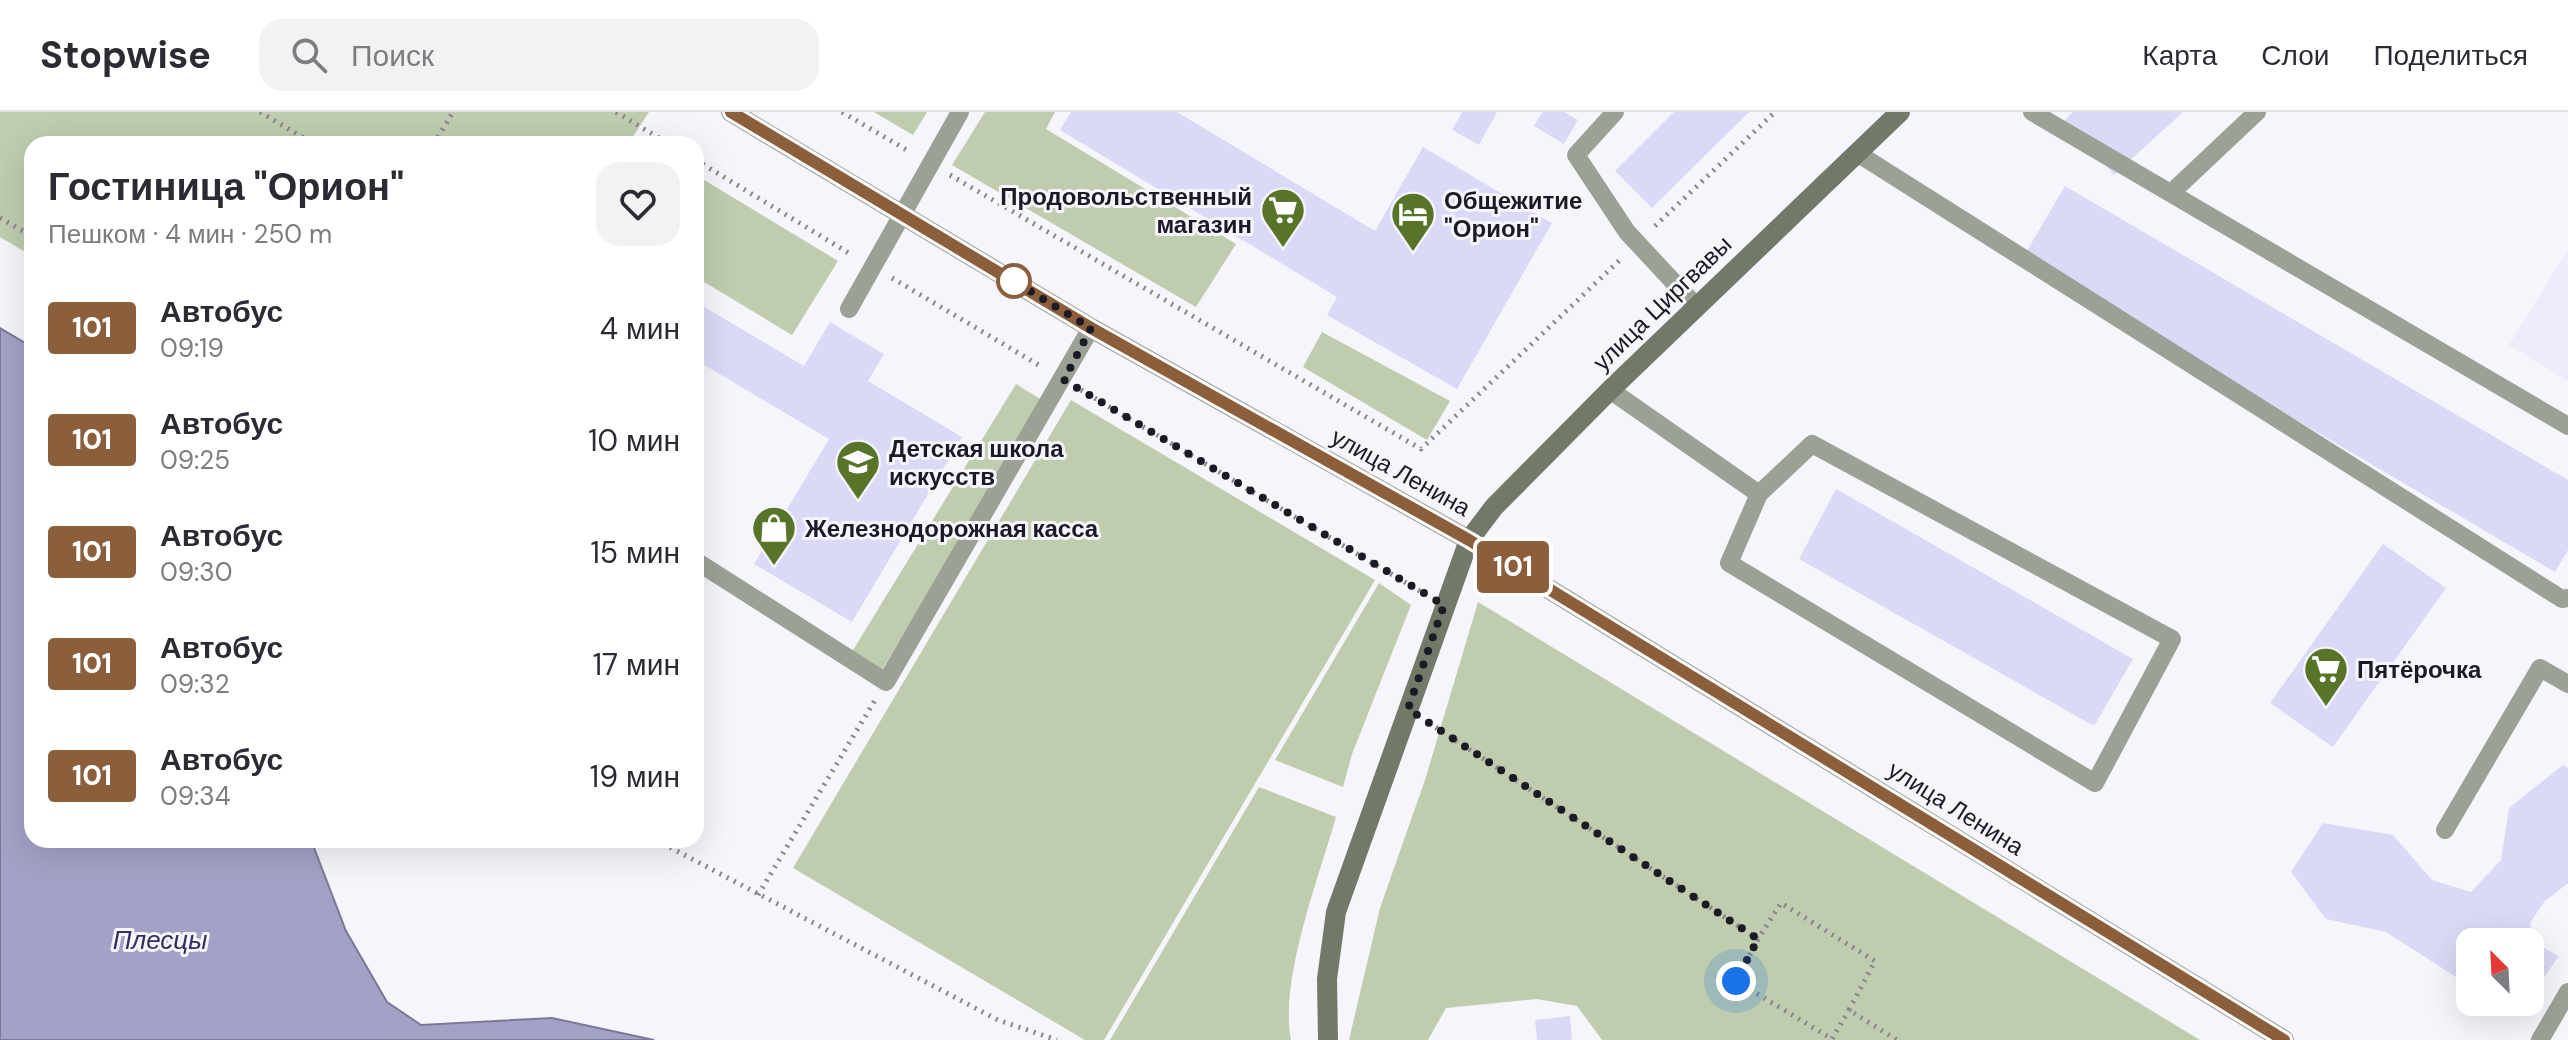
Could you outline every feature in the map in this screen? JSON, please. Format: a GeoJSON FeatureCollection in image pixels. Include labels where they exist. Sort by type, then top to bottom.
{"type":"FeatureCollection","features":[{"type":"Feature","properties":{"kind":"main road","name":"улица Циргвавы"},"geometry":{"type":"LineString","coordinates":[[1328,1040],[1327,979],[1336,912],[1469,540],[1494,507],[1610,390],[1900,112]]}},
{"type":"Feature","properties":{"kind":"street","name":"улица Ленина"},"geometry":{"type":"LineString","coordinates":[[731,112],[1091,328],[1469,540],[2284,1040]]}},
{"type":"Feature","properties":{"kind":"lane"},"geometry":{"type":"LineString","coordinates":[[849,309],[875,268],[960,112]]}},
{"type":"Feature","properties":{"kind":"lane"},"geometry":{"type":"LineString","coordinates":[[1615,112],[1576,155],[1637,244],[1696,306]]}},
{"type":"Feature","properties":{"kind":"lane"},"geometry":{"type":"LineString","coordinates":[[2032,112],[2568,426]]}},
{"type":"Feature","properties":{"kind":"lane"},"geometry":{"type":"LineString","coordinates":[[2171,193],[2257,112]]}},
{"type":"Feature","properties":{"kind":"lane"},"geometry":{"type":"LineString","coordinates":[[1857,153],[2562,599],[2568,598]]}},
{"type":"Feature","properties":{"kind":"lane"},"geometry":{"type":"LineString","coordinates":[[704,566],[886,682],[1064,380],[1091,328]]}},
{"type":"Feature","properties":{"kind":"lane"},"geometry":{"type":"LineString","coordinates":[[1610,390],[1759,494]]}},
{"type":"Feature","properties":{"kind":"lane"},"geometry":{"type":"LineString","coordinates":[[1812,444],[2172,639],[2095,783],[1729,563],[1759,494],[1812,444]]}},
{"type":"Feature","properties":{"kind":"lane"},"geometry":{"type":"LineString","coordinates":[[2445,830],[2540,668],[2568,684]]}},
{"type":"Feature","properties":{"kind":"lane"},"geometry":{"type":"LineString","coordinates":[[2540,1040],[2568,992]]}},
{"type":"Feature","properties":{"kind":"path"},"geometry":{"type":"LineString","coordinates":[[260,112],[300,136]]}},
{"type":"Feature","properties":{"kind":"path"},"geometry":{"type":"LineString","coordinates":[[439,136],[453,112]]}},
{"type":"Feature","properties":{"kind":"path"},"geometry":{"type":"LineString","coordinates":[[616,112],[656,136]]}},
{"type":"Feature","properties":{"kind":"path"},"geometry":{"type":"LineString","coordinates":[[842,112],[1421,449],[1775,112]]}},
{"type":"Feature","properties":{"kind":"path"},"geometry":{"type":"LineString","coordinates":[[704,165],[1444,605]]}},
{"type":"Feature","properties":{"kind":"path"},"geometry":{"type":"LineString","coordinates":[[0,218],[24,232]]}},
{"type":"Feature","properties":{"kind":"path"},"geometry":{"type":"LineString","coordinates":[[758,895],[886,682]]}},
{"type":"Feature","properties":{"kind":"path"},"geometry":{"type":"LineString","coordinates":[[1408,709],[1758,939]]}},
{"type":"Feature","properties":{"kind":"path"},"geometry":{"type":"LineString","coordinates":[[1431,724],[1436,711]]}},
{"type":"Feature","properties":{"kind":"path"},"geometry":{"type":"LineString","coordinates":[[671,848],[998,1020],[1057,1040]]}},
{"type":"Feature","properties":{"kind":"path"},"geometry":{"type":"LineString","coordinates":[[1781,903],[1875,961],[1832,1039],[1736,981],[1758,939],[1781,903]]}},
{"type":"Feature","properties":{"kind":"path"},"geometry":{"type":"LineString","coordinates":[[1849,1010],[1897,1040]]}},
{"type":"Feature","properties":{"kind":"shaded area"},"geometry":{"type":"Polygon","coordinates":[[[2568,250],[2568,381],[2509,345],[2568,250]]]}},
{"type":"Feature","properties":{"kind":"green space"},"geometry":{"type":"Polygon","coordinates":[[[0,112],[649,112],[633,136],[24,136],[24,251],[0,237],[0,112]]]}},
{"type":"Feature","properties":{"kind":"green space"},"geometry":{"type":"Polygon","coordinates":[[[874,112],[927,112],[913,135],[874,112]]]}},
{"type":"Feature","properties":{"kind":"green space"},"geometry":{"type":"Polygon","coordinates":[[[985,112],[1055,112],[1046,129],[1236,244],[1196,307],[952,165],[985,112]]]}},
{"type":"Feature","properties":{"kind":"green space"},"geometry":{"type":"Polygon","coordinates":[[[704,180],[838,261],[792,335],[704,282],[704,180]]]}},
{"type":"Feature","properties":{"kind":"green space"},"geometry":{"type":"Polygon","coordinates":[[[1322,332],[1450,401],[1427,440],[1303,367],[1322,332]]]}},
{"type":"Feature","properties":{"kind":"green space"},"geometry":{"type":"Polygon","coordinates":[[[1016,384],[1045,402],[880,673],[850,655],[1016,384]]]}},
{"type":"Feature","properties":{"kind":"green space"},"geometry":{"type":"Polygon","coordinates":[[[1071,400],[1375,580],[1104,1040],[1085,1040],[793,868],[1071,400]]]}},
{"type":"Feature","properties":{"kind":"green space"},"geometry":{"type":"Polygon","coordinates":[[[1379,583],[1411,605],[1352,754],[1343,787],[1275,760],[1379,583]]]}},
{"type":"Feature","properties":{"kind":"green space"},"geometry":{"type":"Polygon","coordinates":[[[1478,602],[2200,1040],[1602,1040],[1577,1006],[1537,999],[1446,1008],[1428,1040],[1349,1040],[1380,908],[1425,780],[1478,602]]]}},
{"type":"Feature","properties":{"kind":"green space"},"geometry":{"type":"Polygon","coordinates":[[[1259,787],[1336,817],[1295,959],[1289,1016],[1291,1040],[1110,1040],[1259,787]]]}},
{"type":"Feature","properties":{"kind":"water","name":"Плесцы"},"geometry":{"type":"Polygon","coordinates":[[[0,328],[24,342],[24,848],[314,848],[346,931],[387,1002],[421,1025],[552,1018],[654,1040],[0,1040],[0,328]]]}},
{"type":"Feature","properties":{"kind":"building"},"geometry":{"type":"Polygon","coordinates":[[[1071,112],[1177,112],[1375,231],[1423,147],[1552,223],[1457,389],[1327,315],[1337,297],[1060,130],[1071,112]]]}},
{"type":"Feature","properties":{"kind":"building"},"geometry":{"type":"Polygon","coordinates":[[[1462,112],[1497,112],[1479,145],[1452,130],[1462,112]]]}},
{"type":"Feature","properties":{"kind":"building"},"geometry":{"type":"Polygon","coordinates":[[[1542,112],[1564,112],[1578,120],[1564,144],[1534,126],[1542,112]]]}},
{"type":"Feature","properties":{"kind":"building"},"geometry":{"type":"Polygon","coordinates":[[[1674,112],[1749,112],[1652,208],[1615,171],[1674,112]]]}},
{"type":"Feature","properties":{"kind":"building"},"geometry":{"type":"Polygon","coordinates":[[[2073,112],[2183,112],[2114,175],[2065,120],[2073,112]]]}},
{"type":"Feature","properties":{"kind":"building"},"geometry":{"type":"Polygon","coordinates":[[[2065,186],[2568,480],[2568,550],[2555,572],[2022,259],[2065,186]]]}},
{"type":"Feature","properties":{"kind":"building","name":"Детская школа искусств"},"geometry":{"type":"Polygon","coordinates":[[[704,307],[804,366],[830,322],[884,354],[868,381],[962,437],[852,622],[754,564],[829,439],[704,365],[704,307]]]}},
{"type":"Feature","properties":{"kind":"building"},"geometry":{"type":"Polygon","coordinates":[[[1836,489],[2133,659],[2094,726],[1799,559],[1836,489]]]}},
{"type":"Feature","properties":{"kind":"building"},"geometry":{"type":"Polygon","coordinates":[[[2383,544],[2446,588],[2333,747],[2270,703],[2383,544]]]}},
{"type":"Feature","properties":{"kind":"building"},"geometry":{"type":"Polygon","coordinates":[[[2563,765],[2568,768],[2568,883],[2544,902],[2530,923],[2531,928],[2456,928],[2456,977],[2386,932],[2326,919],[2291,872],[2323,823],[2393,835],[2432,880],[2471,892],[2501,860],[2509,808],[2563,765]]]}},
{"type":"Feature","properties":{"kind":"building"},"geometry":{"type":"Polygon","coordinates":[[[2544,948],[2559,956],[2544,977],[2544,948]]]}},
{"type":"Feature","properties":{"kind":"building"},"geometry":{"type":"Polygon","coordinates":[[[1570,1016],[1572,1040],[1537,1040],[1535,1020],[1570,1016]]]}},
{"type":"Feature","properties":{"kind":"bus line","name":"101"},"geometry":{"type":"LineString","coordinates":[[731,112],[1091,328],[1469,540],[2284,1040]]}},
{"type":"Feature","properties":{"kind":"place","name":"Продовольственный магазин"},"geometry":{"type":"Point","coordinates":[1283,249]}},
{"type":"Feature","properties":{"kind":"place","name":"Общежитие \"Орион\""},"geometry":{"type":"Point","coordinates":[1413,253]}},
{"type":"Feature","properties":{"kind":"place","name":"Детская школа искусств"},"geometry":{"type":"Point","coordinates":[858,501]}},
{"type":"Feature","properties":{"kind":"place","name":"Железнодорожная касса"},"geometry":{"type":"Point","coordinates":[774,567]}},
{"type":"Feature","properties":{"kind":"place","name":"Пятёрочка"},"geometry":{"type":"Point","coordinates":[2326,708]}},
{"type":"Feature","properties":{"kind":"route"},"geometry":{"type":"LineString","coordinates":[[1014,281],[1010,279],[1091,328],[1064,380],[1444,605],[1408,709],[1758,939],[1736,981]]}}]}
